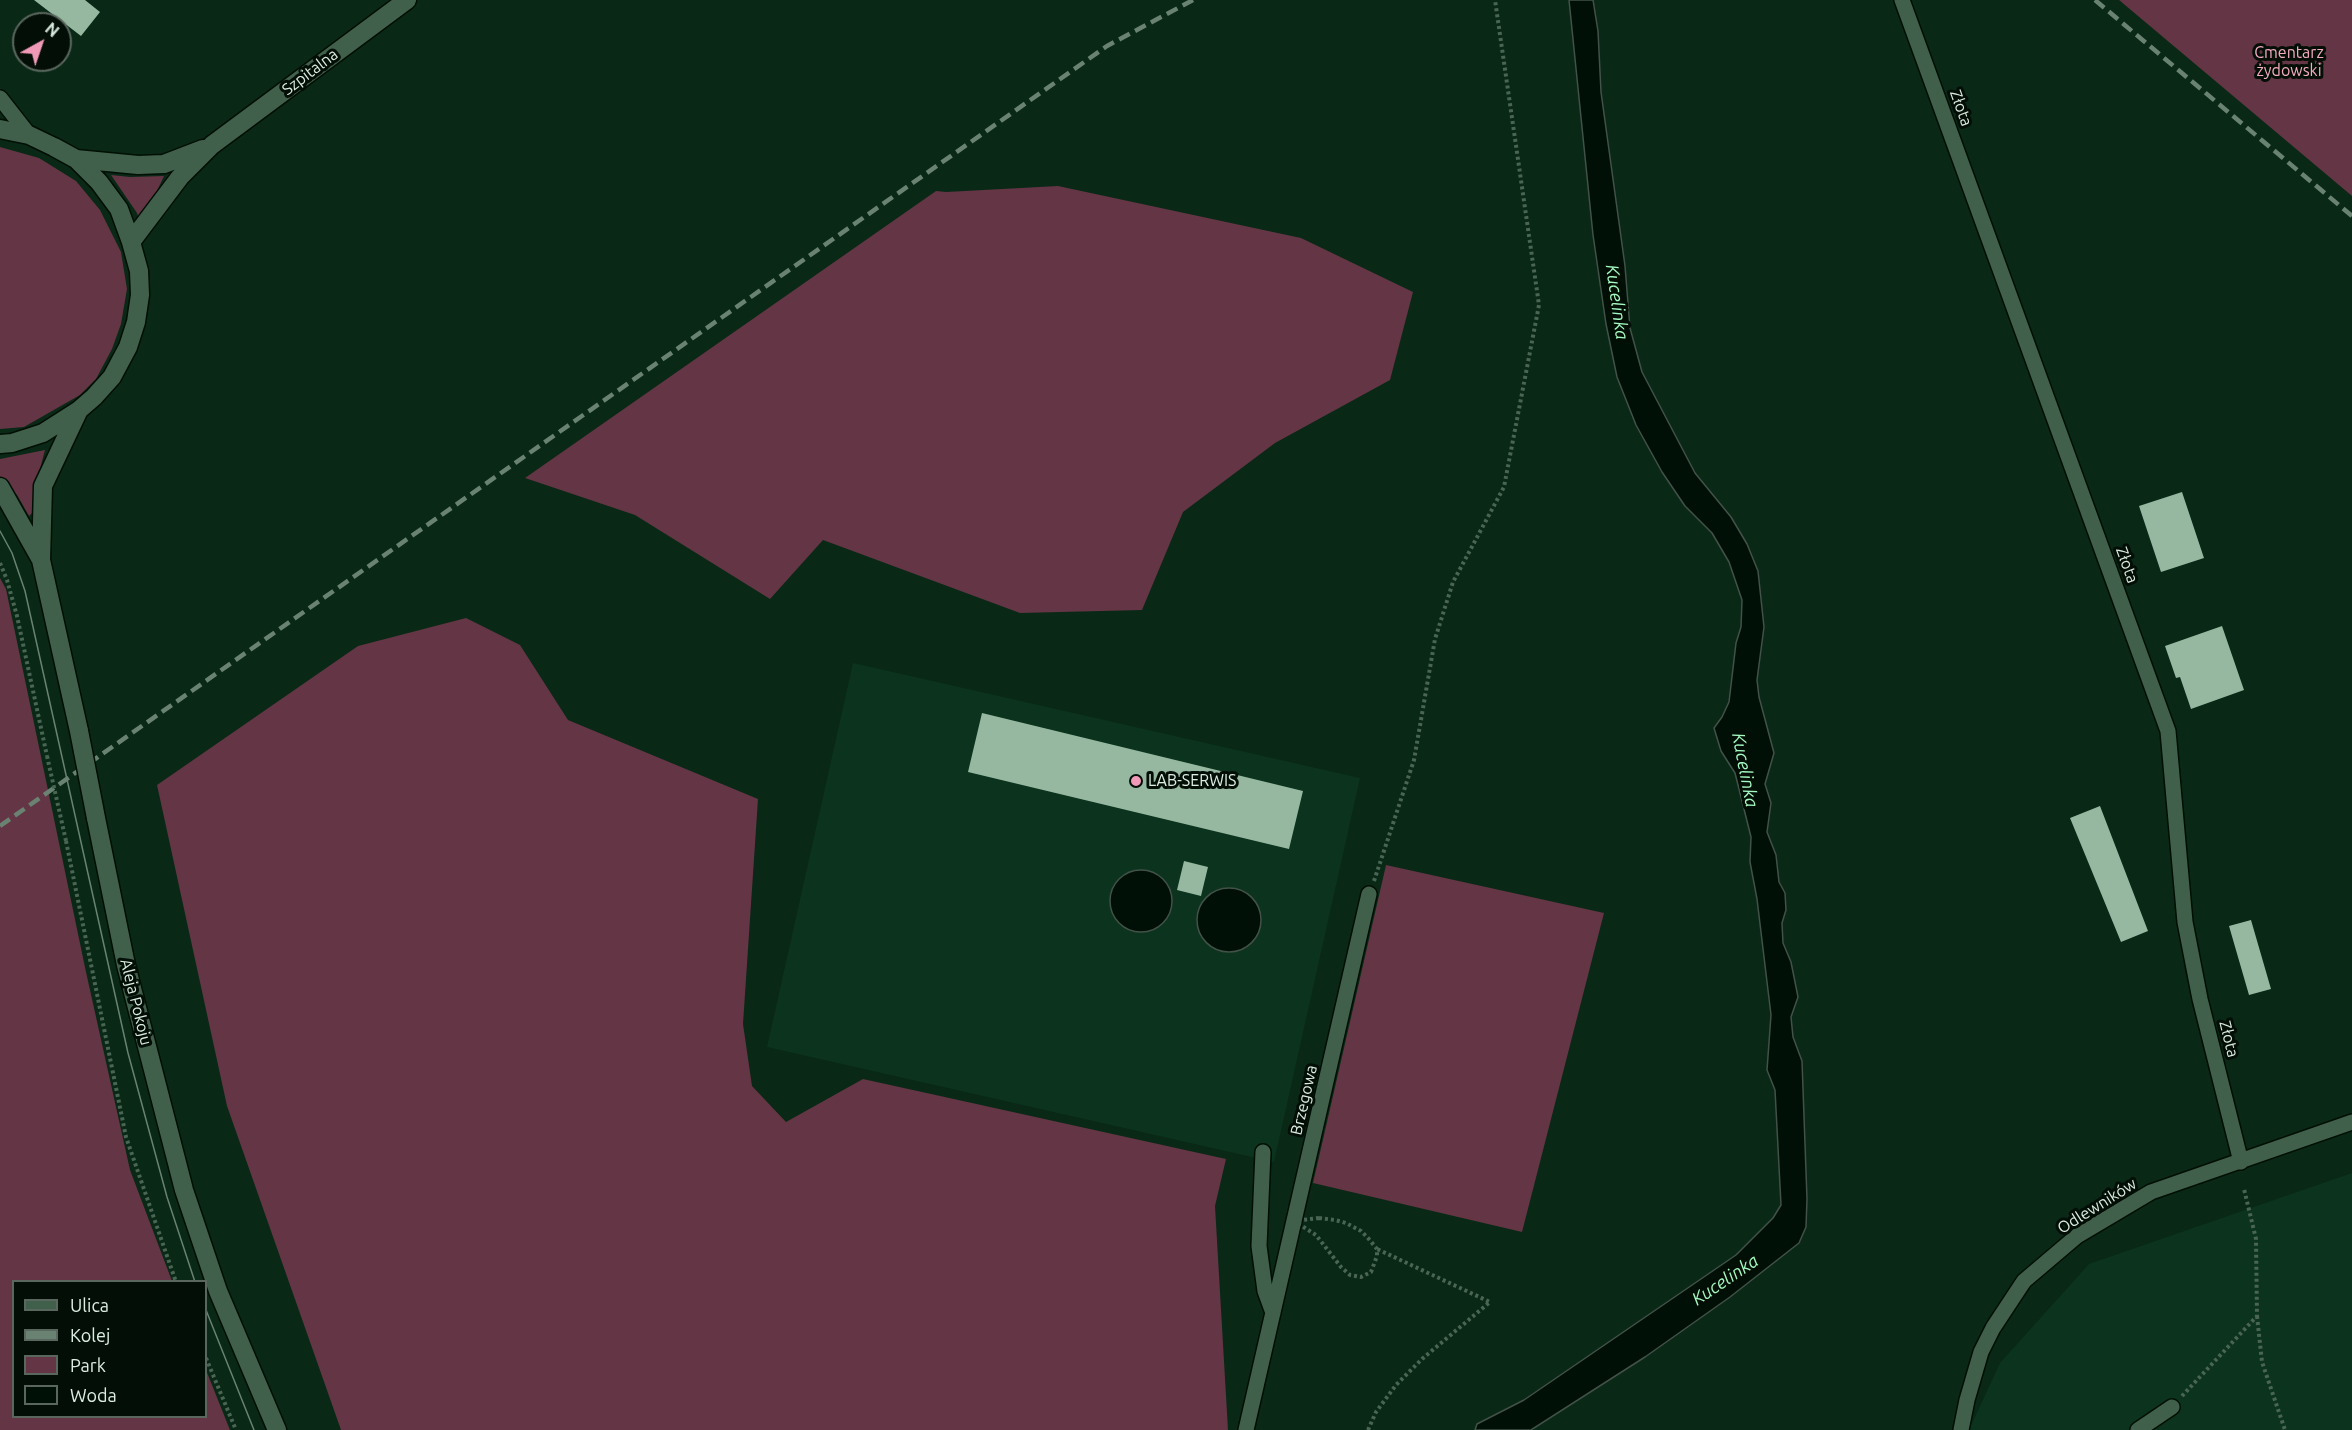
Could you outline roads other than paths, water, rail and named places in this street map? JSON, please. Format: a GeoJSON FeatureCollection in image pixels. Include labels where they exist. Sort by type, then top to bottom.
{"type":"FeatureCollection","features":[{"type":"Feature","properties":{"kind":"street","name":"Szpitalna"},"geometry":{"type":"LineString","coordinates":[[131,242],[180,177],[212,145],[407,0]]}},
{"type":"Feature","properties":{"kind":"street","name":"Złota"},"geometry":{"type":"LineString","coordinates":[[1902,0],[2168,731],[2185,922],[2200,999],[2241,1162]]}},
{"type":"Feature","properties":{"kind":"street"},"geometry":{"type":"LineString","coordinates":[[0,98],[29,135]]}},
{"type":"Feature","properties":{"kind":"street"},"geometry":{"type":"LineString","coordinates":[[0,129],[29,135],[76,159],[99,182],[119,209],[131,242],[139,271],[140,295],[134,330],[128,348],[112,377],[79,410],[43,433],[12,443],[0,444]]}},
{"type":"Feature","properties":{"kind":"street","name":"Szpitalna"},"geometry":{"type":"LineString","coordinates":[[76,159],[138,165],[164,164],[212,145]]}},
{"type":"Feature","properties":{"kind":"street","name":"Aleja Pokoju"},"geometry":{"type":"LineString","coordinates":[[79,410],[43,486],[41,560],[79,731],[126,965],[184,1190],[218,1291],[277,1430]]}},
{"type":"Feature","properties":{"kind":"street","name":"Aleja Pokoju"},"geometry":{"type":"LineString","coordinates":[[0,487],[41,560]]}},
{"type":"Feature","properties":{"kind":"street","name":"Brzegowa"},"geometry":{"type":"LineString","coordinates":[[1246,1430],[1370,894]]}},
{"type":"Feature","properties":{"kind":"street","name":"Odlewników"},"geometry":{"type":"LineString","coordinates":[[1961,1430],[1967,1400],[1985,1341],[2024,1281],[2077,1236],[2151,1192],[2352,1122]]}},
{"type":"Feature","properties":{"kind":"street"},"geometry":{"type":"LineString","coordinates":[[1263,1152],[1259,1245],[1265,1291],[1273,1313]]}},
{"type":"Feature","properties":{"kind":"street"},"geometry":{"type":"LineString","coordinates":[[2138,1430],[2172,1407]]}},
{"type":"Feature","properties":{"kind":"water","name":"Kucelinka"},"geometry":{"type":"Polygon","coordinates":[[[1569,0],[1593,0],[1598,31],[1601,92],[1625,266],[1630,328],[1642,372],[1695,473],[1731,517],[1747,544],[1758,571],[1764,627],[1757,680],[1759,697],[1774,753],[1765,784],[1771,803],[1767,832],[1776,855],[1779,882],[1785,893],[1783,943],[1791,962],[1798,997],[1791,1017],[1793,1037],[1802,1061],[1806,1227],[1799,1243],[1730,1297],[1645,1357],[1531,1430],[1475,1430],[1477,1424],[1524,1400],[1736,1255],[1773,1218],[1781,1205],[1775,1090],[1767,1070],[1771,1015],[1757,899],[1750,862],[1751,837],[1735,773],[1721,751],[1714,728],[1729,702],[1736,643],[1741,627],[1742,600],[1729,562],[1712,533],[1685,506],[1662,472],[1636,425],[1617,377],[1606,324],[1593,235],[1569,0]]]}},
{"type":"Feature","properties":{"kind":"water"},"geometry":{"type":"Polygon","coordinates":[[[1141,870],[1153,872],[1163,879],[1170,889],[1172,901],[1170,913],[1163,923],[1153,930],[1141,932],[1129,930],[1119,923],[1112,913],[1110,901],[1112,889],[1119,879],[1129,872],[1141,870]]]}},
{"type":"Feature","properties":{"kind":"water"},"geometry":{"type":"Polygon","coordinates":[[[1223,888],[1235,888],[1252,897],[1259,908],[1261,920],[1259,932],[1252,943],[1235,952],[1223,952],[1211,947],[1202,938],[1197,926],[1197,914],[1202,902],[1211,893],[1223,888]]]}},
{"type":"Feature","properties":{"kind":"tram line"},"geometry":{"type":"LineString","coordinates":[[0,531],[12,553],[25,591],[128,1053],[167,1197],[194,1280]]}},
{"type":"Feature","properties":{"kind":"tram line"},"geometry":{"type":"LineString","coordinates":[[207,1312],[254,1430]]}},
{"type":"Feature","properties":{"kind":"railway"},"geometry":{"type":"LineString","coordinates":[[0,826],[1107,46],[1193,0]]}},
{"type":"Feature","properties":{"kind":"railway"},"geometry":{"type":"LineString","coordinates":[[2095,0],[2352,216]]}},
{"type":"Feature","properties":{"kind":"place","name":"LAB-SERWIS"},"geometry":{"type":"Point","coordinates":[1136,781]}},
{"type":"Feature","properties":{"kind":"park label","name":"Cmentarz żydowski"},"geometry":{"type":"Point","coordinates":[2289,62]}}]}
